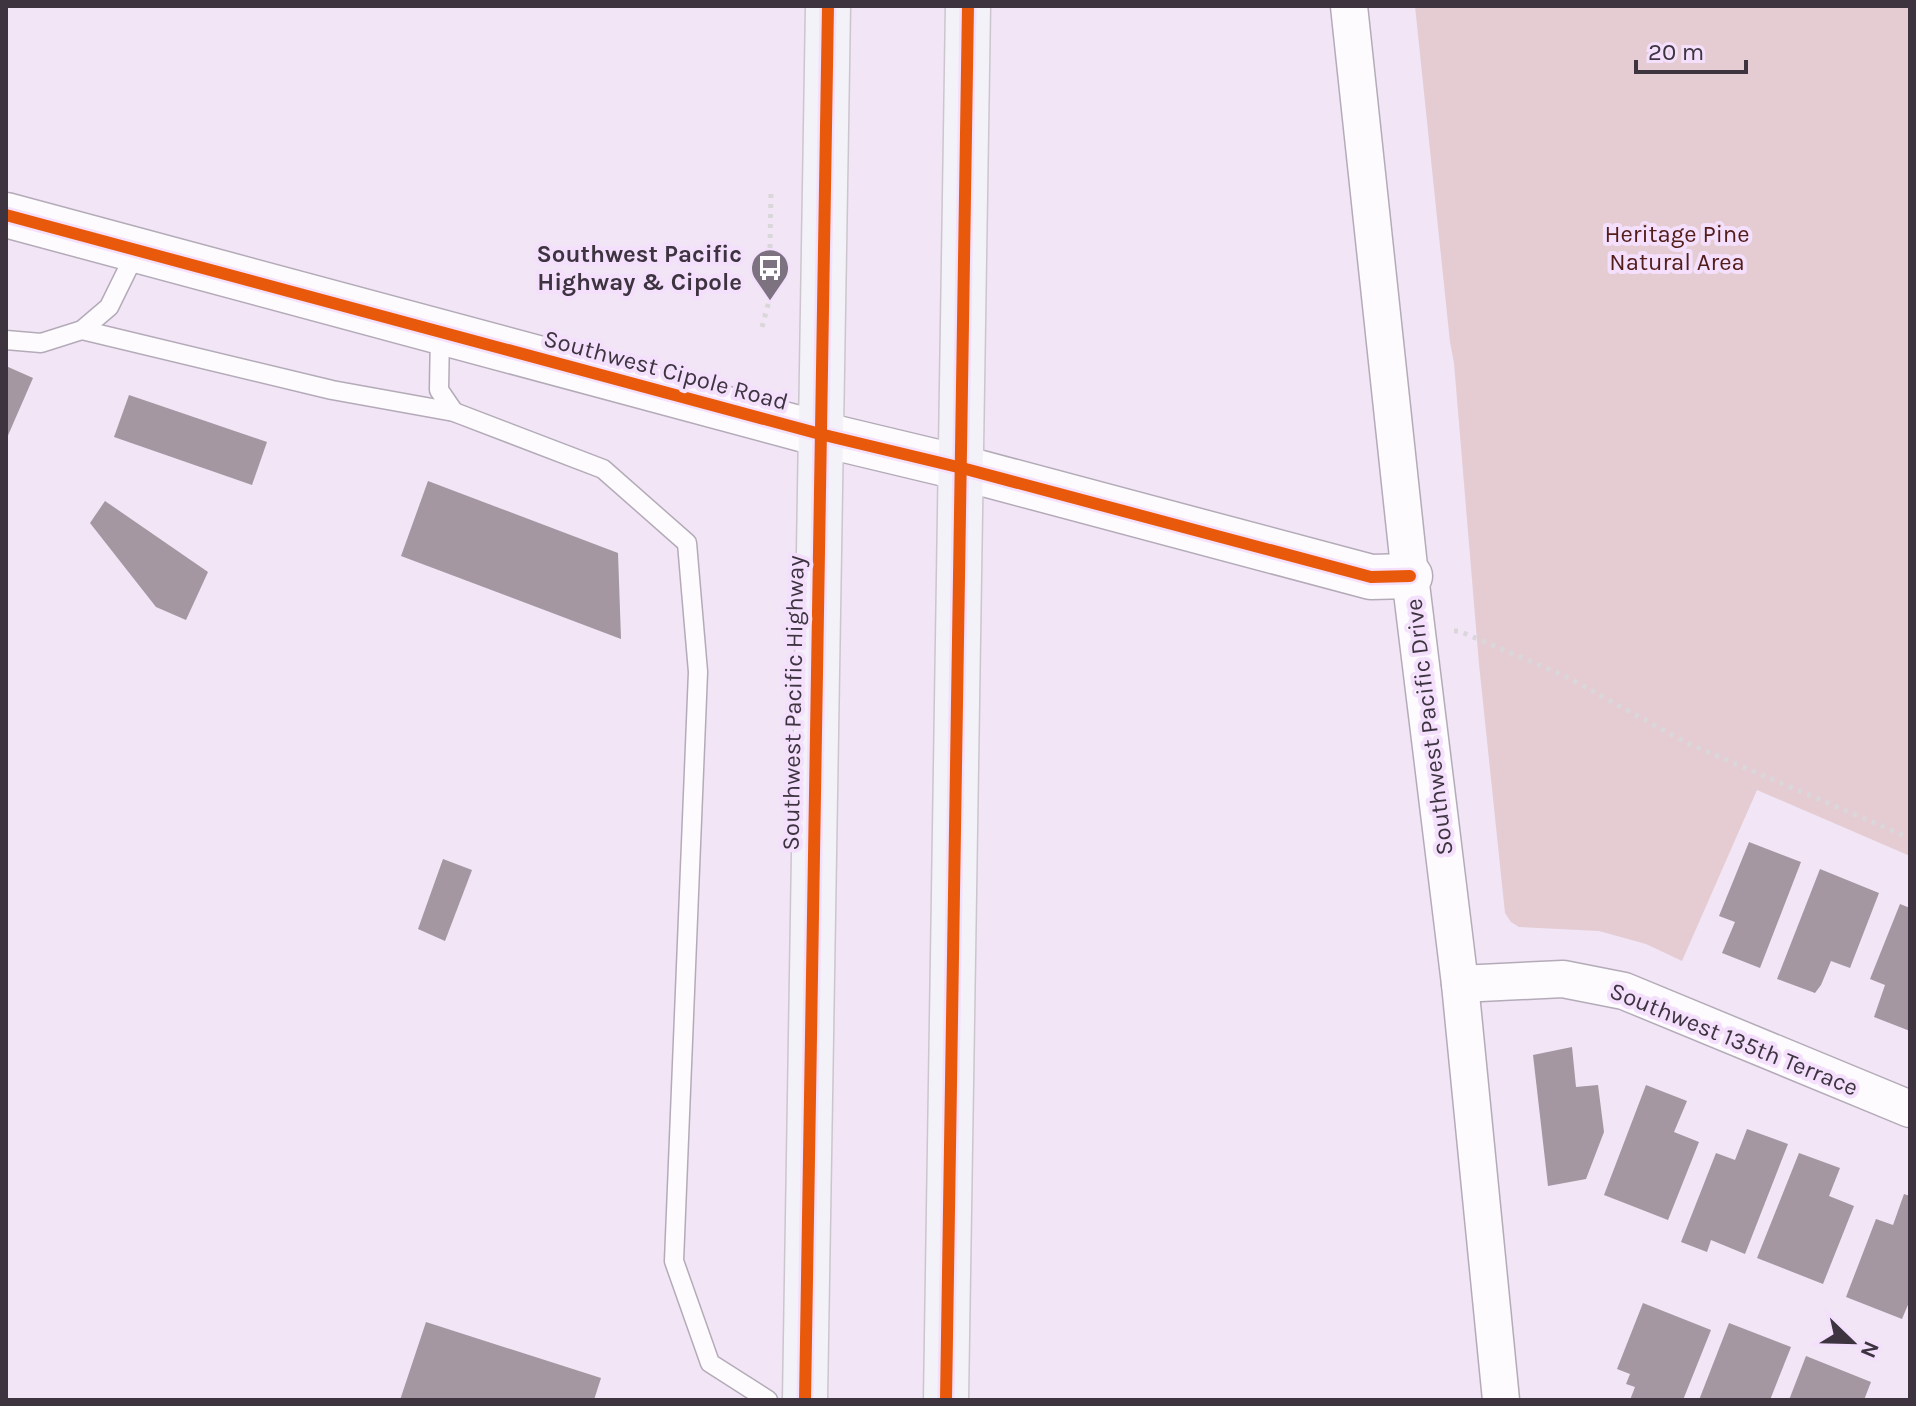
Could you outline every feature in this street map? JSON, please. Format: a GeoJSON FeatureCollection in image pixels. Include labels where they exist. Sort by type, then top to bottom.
{"type":"FeatureCollection","features":[{"type":"Feature","properties":{"kind":"highway","name":"Southwest Pacific Highway"},"geometry":{"type":"LineString","coordinates":[[805,1400],[828,6]]}},
{"type":"Feature","properties":{"kind":"highway"},"geometry":{"type":"LineString","coordinates":[[946,1400],[968,6]]}},
{"type":"Feature","properties":{"kind":"street","name":"Southwest Pacific Drive"},"geometry":{"type":"LineString","coordinates":[[1349,6],[1410,576],[1460,984],[1501,1400]]}},
{"type":"Feature","properties":{"kind":"street","name":"Southwest Cipole Road"},"geometry":{"type":"LineString","coordinates":[[6,215],[820,434],[962,468],[1371,577],[1410,576]]}},
{"type":"Feature","properties":{"kind":"street","name":"Southwest 135th Terrace"},"geometry":{"type":"LineString","coordinates":[[1460,984],[1563,979],[1624,991],[1910,1109]]}},
{"type":"Feature","properties":{"kind":"lane"},"geometry":{"type":"LineString","coordinates":[[6,340],[41,343],[82,330],[109,307],[137,250]]}},
{"type":"Feature","properties":{"kind":"lane"},"geometry":{"type":"LineString","coordinates":[[82,330],[332,390],[454,412],[603,469],[687,543],[698,672],[674,1261],[710,1363],[768,1400]]}},
{"type":"Feature","properties":{"kind":"lane"},"geometry":{"type":"LineString","coordinates":[[440,332],[439,390],[454,412]]}},
{"type":"Feature","properties":{"kind":"path"},"geometry":{"type":"LineString","coordinates":[[762,327],[769,301],[771,190]]}},
{"type":"Feature","properties":{"kind":"path"},"geometry":{"type":"LineString","coordinates":[[1418,637],[1459,631],[1563,675],[1687,743],[1910,838]]}},
{"type":"Feature","properties":{"kind":"green space","name":"Heritage Pine Natural Area"},"geometry":{"type":"Polygon","coordinates":[[[1415,6],[1910,6],[1910,856],[1757,790],[1682,961],[1646,944],[1599,931],[1519,927],[1505,913],[1479,664],[1454,363],[1415,6]]]}},
{"type":"Feature","properties":{"kind":"building"},"geometry":{"type":"Polygon","coordinates":[[[6,366],[33,378],[6,440],[6,366]]]}},
{"type":"Feature","properties":{"kind":"building"},"geometry":{"type":"Polygon","coordinates":[[[129,395],[267,442],[252,485],[114,437],[129,395]]]}},
{"type":"Feature","properties":{"kind":"building"},"geometry":{"type":"Polygon","coordinates":[[[428,481],[618,553],[621,639],[401,556],[428,481]]]}},
{"type":"Feature","properties":{"kind":"building"},"geometry":{"type":"Polygon","coordinates":[[[105,501],[208,572],[186,620],[156,607],[90,523],[105,501]]]}},
{"type":"Feature","properties":{"kind":"building"},"geometry":{"type":"Polygon","coordinates":[[[1749,842],[1801,862],[1760,968],[1722,953],[1735,922],[1719,916],[1749,842]]]}},
{"type":"Feature","properties":{"kind":"building"},"geometry":{"type":"Polygon","coordinates":[[[443,859],[472,870],[445,941],[418,929],[443,859]]]}},
{"type":"Feature","properties":{"kind":"building"},"geometry":{"type":"Polygon","coordinates":[[[1820,869],[1879,893],[1850,968],[1831,961],[1815,993],[1777,979],[1820,869]]]}},
{"type":"Feature","properties":{"kind":"building"},"geometry":{"type":"Polygon","coordinates":[[[1900,904],[1910,908],[1910,1031],[1874,1017],[1885,985],[1870,979],[1900,904]]]}},
{"type":"Feature","properties":{"kind":"building"},"geometry":{"type":"Polygon","coordinates":[[[1572,1047],[1576,1087],[1598,1085],[1604,1132],[1586,1179],[1548,1186],[1533,1055],[1572,1047]]]}},
{"type":"Feature","properties":{"kind":"building"},"geometry":{"type":"Polygon","coordinates":[[[1646,1085],[1687,1101],[1674,1132],[1699,1142],[1668,1220],[1604,1195],[1646,1085]]]}},
{"type":"Feature","properties":{"kind":"building"},"geometry":{"type":"Polygon","coordinates":[[[1747,1129],[1788,1144],[1745,1254],[1711,1240],[1707,1252],[1681,1242],[1716,1153],[1735,1160],[1747,1129]]]}},
{"type":"Feature","properties":{"kind":"building"},"geometry":{"type":"Polygon","coordinates":[[[1799,1153],[1840,1168],[1829,1196],[1854,1206],[1823,1284],[1757,1258],[1799,1153]]]}},
{"type":"Feature","properties":{"kind":"building"},"geometry":{"type":"Polygon","coordinates":[[[1904,1194],[1910,1196],[1910,1300],[1902,1319],[1846,1297],[1876,1219],[1893,1225],[1904,1194]]]}},
{"type":"Feature","properties":{"kind":"building"},"geometry":{"type":"Polygon","coordinates":[[[1643,1303],[1711,1330],[1683,1400],[1630,1400],[1635,1387],[1626,1384],[1630,1374],[1617,1369],[1643,1303]]]}},
{"type":"Feature","properties":{"kind":"building"},"geometry":{"type":"Polygon","coordinates":[[[426,1322],[601,1378],[594,1400],[400,1400],[426,1322]]]}},
{"type":"Feature","properties":{"kind":"building"},"geometry":{"type":"Polygon","coordinates":[[[1729,1323],[1791,1347],[1770,1400],[1699,1400],[1729,1323]]]}},
{"type":"Feature","properties":{"kind":"building"},"geometry":{"type":"Polygon","coordinates":[[[1806,1356],[1871,1382],[1864,1400],[1789,1400],[1806,1356]]]}},
{"type":"Feature","properties":{"kind":"cycle path"},"geometry":{"type":"LineString","coordinates":[[805,1400],[828,6]]}},
{"type":"Feature","properties":{"kind":"cycle path"},"geometry":{"type":"LineString","coordinates":[[946,1400],[968,6]]}},
{"type":"Feature","properties":{"kind":"cycle path"},"geometry":{"type":"LineString","coordinates":[[6,215],[820,434],[962,468],[1371,577],[1410,576]]}},
{"type":"Feature","properties":{"kind":"place","name":"Southwest Pacific Highway & Cipole"},"geometry":{"type":"Point","coordinates":[770,302]}}]}
